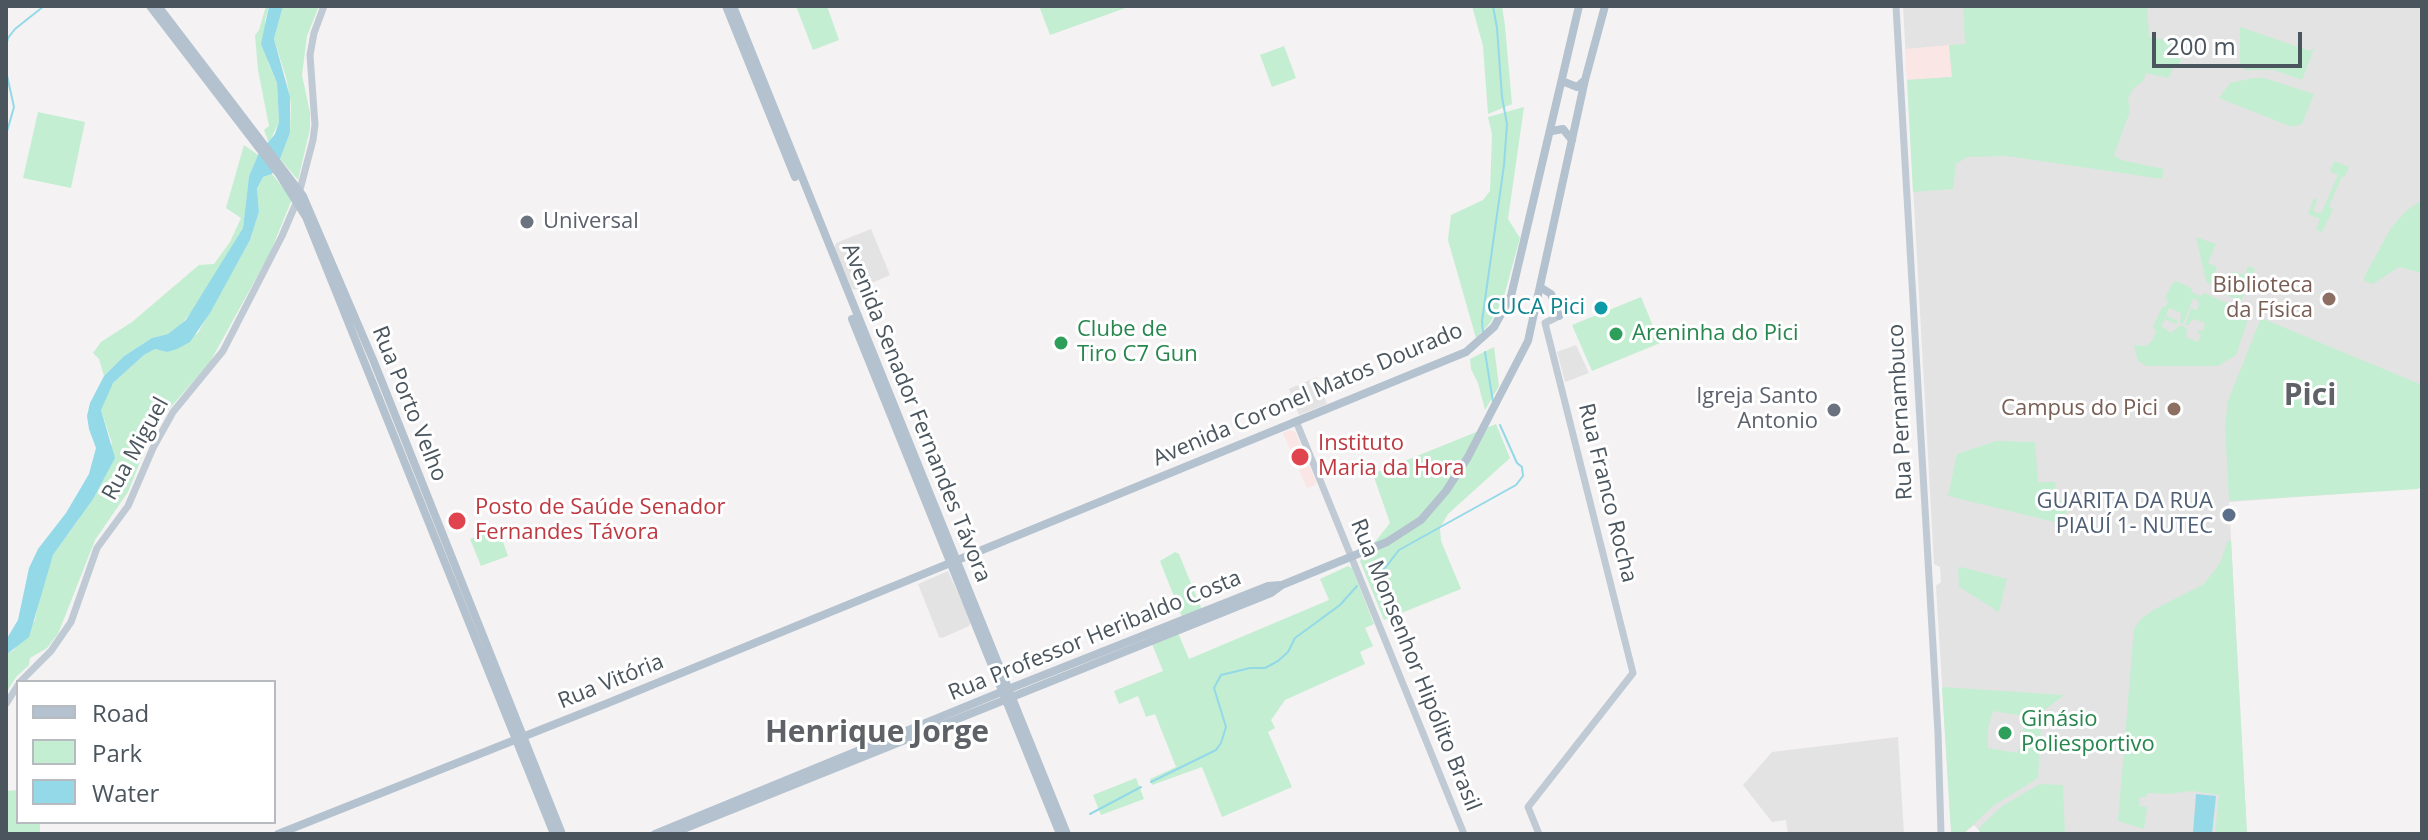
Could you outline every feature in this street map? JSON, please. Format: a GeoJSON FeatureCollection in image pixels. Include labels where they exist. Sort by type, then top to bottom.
{"type":"FeatureCollection","features":[{"type":"Feature","properties":{"kind":"main road"},"geometry":{"type":"LineString","coordinates":[[150,6],[188,50]]}},
{"type":"Feature","properties":{"kind":"main road"},"geometry":{"type":"LineString","coordinates":[[158,6],[188,50]]}},
{"type":"Feature","properties":{"kind":"main road","name":"Rua Miguel"},"geometry":{"type":"LineString","coordinates":[[22,680],[51,651],[71,622],[97,548],[128,506],[159,434],[223,351],[271,261],[298,196],[313,140],[315,125],[310,55],[324,6]]}},
{"type":"Feature","properties":{"kind":"main road","name":"Avenida Senador Fernandes Távora"},"geometry":{"type":"LineString","coordinates":[[726,6],[1067,834]]}},
{"type":"Feature","properties":{"kind":"main road","name":"Avenida Senador Fernandes Távora"},"geometry":{"type":"LineString","coordinates":[[733,6],[953,562]]}},
{"type":"Feature","properties":{"kind":"main road","name":"Avenida Coronel Matos Dourado"},"geometry":{"type":"LineString","coordinates":[[953,562],[1466,352],[1494,327],[1511,296],[1579,6]]}},
{"type":"Feature","properties":{"kind":"main road"},"geometry":{"type":"LineString","coordinates":[[1559,316],[1551,294],[1540,287],[1585,80],[1605,6]]}},
{"type":"Feature","properties":{"kind":"main road","name":"Rua Pernambuco"},"geometry":{"type":"LineString","coordinates":[[1896,6],[1941,834]]}},
{"type":"Feature","properties":{"kind":"main road","name":"Rua Porto Velho"},"geometry":{"type":"LineString","coordinates":[[188,50],[298,196],[528,760],[562,834]]}},
{"type":"Feature","properties":{"kind":"main road"},"geometry":{"type":"LineString","coordinates":[[1562,81],[1577,87],[1585,80]]}},
{"type":"Feature","properties":{"kind":"main road"},"geometry":{"type":"LineString","coordinates":[[1552,131],[1563,129],[1572,140]]}},
{"type":"Feature","properties":{"kind":"main road","name":"Rua Professor Heribaldo Costa"},"geometry":{"type":"LineString","coordinates":[[671,834],[1007,694],[1271,593],[1282,585],[1408,530],[1434,508],[1468,457],[1518,364],[1532,327],[1540,287]]}},
{"type":"Feature","properties":{"kind":"main road","name":"Rua Franco Rocha"},"geometry":{"type":"LineString","coordinates":[[1539,834],[1528,807],[1633,673],[1545,323],[1559,316]]}},
{"type":"Feature","properties":{"kind":"main road","name":"Rua Monsenhor Hipólito Brasil"},"geometry":{"type":"LineString","coordinates":[[1296,421],[1464,834]]}},
{"type":"Feature","properties":{"kind":"main road","name":"Rua Vitória"},"geometry":{"type":"LineString","coordinates":[[278,834],[953,562]]}},
{"type":"Feature","properties":{"kind":"main road","name":"Avenida Senador Fernandes Távora"},"geometry":{"type":"LineString","coordinates":[[1007,694],[1060,834]]}},
{"type":"Feature","properties":{"kind":"main road","name":"Rua Professor Heribaldo Costa"},"geometry":{"type":"LineString","coordinates":[[655,834],[875,748]]}},
{"type":"Feature","properties":{"kind":"main road","name":"Rua Porto Velho"},"geometry":{"type":"LineString","coordinates":[[538,784],[554,834]]}},
{"type":"Feature","properties":{"kind":"main road","name":"Rua Pernambuco"},"geometry":{"type":"LineString","coordinates":[[1942,816],[1948,834]]}},
{"type":"Feature","properties":{"kind":"shaded area","name":"Campus do Pici"},"geometry":{"type":"Polygon","coordinates":[[[1903,6],[2422,6],[2422,488],[2229,502],[2247,834],[1978,834],[1980,831],[1974,825],[1963,834],[1952,834],[1936,586],[1941,582],[1940,567],[1934,564],[1903,6]]]}},
{"type":"Feature","properties":{"kind":"shaded area"},"geometry":{"type":"Polygon","coordinates":[[[1949,45],[1952,77],[1907,80],[1905,49],[1949,45]]]}},
{"type":"Feature","properties":{"kind":"shaded area"},"geometry":{"type":"Polygon","coordinates":[[[871,229],[890,275],[852,289],[834,248],[836,243],[871,229]]]}},
{"type":"Feature","properties":{"kind":"shaded area"},"geometry":{"type":"Polygon","coordinates":[[[1576,345],[1589,373],[1565,382],[1557,352],[1576,345]]]}},
{"type":"Feature","properties":{"kind":"shaded area"},"geometry":{"type":"Polygon","coordinates":[[[1317,377],[1327,404],[1299,415],[1289,389],[1317,377]]]}},
{"type":"Feature","properties":{"kind":"shaded area","name":"Instituto Maria da Hora"},"geometry":{"type":"Polygon","coordinates":[[[1290,430],[1295,432],[1316,481],[1315,485],[1307,488],[1283,433],[1290,430]]]}},
{"type":"Feature","properties":{"kind":"shaded area"},"geometry":{"type":"Polygon","coordinates":[[[948,571],[971,622],[969,626],[942,638],[918,584],[948,571]]]}},
{"type":"Feature","properties":{"kind":"shaded area"},"geometry":{"type":"Polygon","coordinates":[[[1898,737],[1904,834],[1788,834],[1786,820],[1772,822],[1743,785],[1772,752],[1898,737]]]}},
{"type":"Feature","properties":{"kind":"green space"},"geometry":{"type":"Polygon","coordinates":[[[266,6],[269,6],[265,20],[268,62],[277,83],[279,122],[269,143],[264,130],[269,126],[255,35],[266,6]]]}},
{"type":"Feature","properties":{"kind":"green space"},"geometry":{"type":"Polygon","coordinates":[[[283,6],[319,6],[307,36],[302,75],[310,129],[298,180],[280,159],[290,133],[291,104],[274,39],[283,6]]]}},
{"type":"Feature","properties":{"kind":"green space"},"geometry":{"type":"Polygon","coordinates":[[[796,6],[827,6],[839,40],[813,50],[796,6]]]}},
{"type":"Feature","properties":{"kind":"green space"},"geometry":{"type":"Polygon","coordinates":[[[1039,6],[1131,6],[1050,35],[1039,6]]]}},
{"type":"Feature","properties":{"kind":"green space"},"geometry":{"type":"Polygon","coordinates":[[[1472,6],[1502,6],[1505,26],[1512,104],[1488,114],[1483,46],[1472,6]]]}},
{"type":"Feature","properties":{"kind":"green space"},"geometry":{"type":"Polygon","coordinates":[[[1963,6],[2147,6],[2149,38],[2169,39],[2185,48],[2178,67],[2174,65],[2169,78],[2146,73],[2143,81],[2134,88],[2128,98],[2130,111],[2114,155],[2121,160],[2164,169],[2162,179],[2007,156],[1967,157],[1956,164],[1953,189],[1913,192],[1907,80],[1952,77],[1949,45],[1965,44],[1963,6]]]}},
{"type":"Feature","properties":{"kind":"green space"},"geometry":{"type":"Polygon","coordinates":[[[2240,27],[2310,51],[2314,48],[2302,80],[2274,70],[2244,70],[2240,65],[2240,27]]]}},
{"type":"Feature","properties":{"kind":"green space"},"geometry":{"type":"Polygon","coordinates":[[[1284,46],[1296,78],[1272,87],[1260,55],[1284,46]]]}},
{"type":"Feature","properties":{"kind":"green space"},"geometry":{"type":"Polygon","coordinates":[[[2264,78],[2314,94],[2302,124],[2292,127],[2219,98],[2230,83],[2264,78]]]}},
{"type":"Feature","properties":{"kind":"green space"},"geometry":{"type":"Polygon","coordinates":[[[1524,107],[1508,219],[1520,238],[1503,300],[1490,323],[1476,338],[1448,240],[1451,215],[1483,200],[1490,191],[1492,134],[1488,117],[1524,107]]]}},
{"type":"Feature","properties":{"kind":"green space"},"geometry":{"type":"Polygon","coordinates":[[[38,112],[85,122],[71,188],[23,178],[38,112]]]}},
{"type":"Feature","properties":{"kind":"green space"},"geometry":{"type":"Polygon","coordinates":[[[244,145],[258,155],[249,176],[243,228],[195,308],[178,328],[152,338],[124,356],[104,376],[99,359],[93,353],[101,342],[132,322],[199,265],[214,264],[230,242],[241,218],[226,208],[244,145]]]}},
{"type":"Feature","properties":{"kind":"green space"},"geometry":{"type":"Polygon","coordinates":[[[2334,161],[2349,167],[2329,206],[2333,209],[2322,232],[2316,230],[2320,219],[2308,214],[2314,198],[2317,199],[2313,211],[2321,214],[2338,175],[2330,171],[2334,161]]]}},
{"type":"Feature","properties":{"kind":"green space"},"geometry":{"type":"Polygon","coordinates":[[[272,174],[292,199],[270,253],[210,362],[163,416],[150,437],[128,492],[95,540],[58,634],[47,648],[30,658],[29,665],[16,677],[6,693],[6,655],[14,650],[35,620],[53,555],[79,519],[112,443],[101,410],[104,398],[113,383],[144,355],[155,349],[167,352],[198,333],[250,240],[259,212],[257,190],[263,177],[272,174]]]}},
{"type":"Feature","properties":{"kind":"green space"},"geometry":{"type":"Polygon","coordinates":[[[2422,200],[2422,273],[2399,267],[2373,284],[2365,282],[2364,277],[2391,228],[2406,211],[2422,200]]]}},
{"type":"Feature","properties":{"kind":"green space"},"geometry":{"type":"Polygon","coordinates":[[[2196,237],[2216,244],[2208,263],[2217,267],[2215,273],[2230,279],[2233,271],[2245,274],[2248,266],[2255,269],[2241,301],[2221,293],[2206,281],[2196,237]]]}},
{"type":"Feature","properties":{"kind":"green space"},"geometry":{"type":"Polygon","coordinates":[[[2176,281],[2200,296],[2204,293],[2250,313],[2236,355],[2218,366],[2147,366],[2138,361],[2134,345],[2145,346],[2152,341],[2156,331],[2153,327],[2162,307],[2166,306],[2168,301],[2165,298],[2176,281]],[[2193,299],[2183,324],[2180,322],[2181,313],[2169,308],[2166,316],[2178,321],[2177,324],[2165,319],[2161,326],[2171,333],[2181,325],[2187,329],[2186,337],[2198,342],[2201,335],[2197,333],[2203,331],[2205,323],[2193,319],[2185,325],[2191,308],[2197,310],[2197,299],[2193,299]]]}},
{"type":"Feature","properties":{"kind":"green space","name":"Areninha do Pici"},"geometry":{"type":"Polygon","coordinates":[[[1641,297],[1660,343],[1592,371],[1572,325],[1641,297]]]}},
{"type":"Feature","properties":{"kind":"green space"},"geometry":{"type":"Polygon","coordinates":[[[2261,318],[2422,385],[2422,480],[2418,489],[2229,501],[2225,424],[2228,401],[2261,318]]]}},
{"type":"Feature","properties":{"kind":"green space"},"geometry":{"type":"Polygon","coordinates":[[[1494,347],[1499,386],[1485,410],[1470,359],[1494,347]]]}},
{"type":"Feature","properties":{"kind":"green space"},"geometry":{"type":"Polygon","coordinates":[[[1496,424],[1510,458],[1448,514],[1440,528],[1441,541],[1461,589],[1384,620],[1360,561],[1390,523],[1375,473],[1496,424]]]}},
{"type":"Feature","properties":{"kind":"green space"},"geometry":{"type":"Polygon","coordinates":[[[1996,441],[2035,442],[2038,482],[2055,482],[2058,498],[2068,507],[2063,524],[1948,496],[1957,454],[1996,441]]]}},
{"type":"Feature","properties":{"kind":"green space"},"geometry":{"type":"Polygon","coordinates":[[[498,528],[508,556],[481,566],[470,539],[498,528]]]}},
{"type":"Feature","properties":{"kind":"green space"},"geometry":{"type":"Polygon","coordinates":[[[2228,541],[2231,541],[2247,834],[2215,834],[2219,795],[2192,791],[2147,793],[2146,797],[2140,797],[2139,806],[2147,807],[2144,829],[2118,821],[2134,629],[2153,610],[2204,584],[2220,563],[2228,541]]]}},
{"type":"Feature","properties":{"kind":"green space"},"geometry":{"type":"Polygon","coordinates":[[[1175,552],[1179,554],[1202,610],[1182,617],[1160,561],[1175,552]]]}},
{"type":"Feature","properties":{"kind":"green space"},"geometry":{"type":"Polygon","coordinates":[[[1348,566],[1352,568],[1374,624],[1365,628],[1373,646],[1360,652],[1365,664],[1285,700],[1271,720],[1275,728],[1268,732],[1292,787],[1222,817],[1202,767],[1152,785],[1150,779],[1176,767],[1155,714],[1146,717],[1138,696],[1119,704],[1114,691],[1163,671],[1152,644],[1178,633],[1189,659],[1329,600],[1320,579],[1348,566]]]}},
{"type":"Feature","properties":{"kind":"green space"},"geometry":{"type":"Polygon","coordinates":[[[1961,567],[2007,579],[1999,612],[1959,587],[1958,569],[1961,567]]]}},
{"type":"Feature","properties":{"kind":"green space"},"geometry":{"type":"Polygon","coordinates":[[[1942,687],[2064,695],[2042,712],[2038,778],[1993,806],[1963,834],[1952,834],[1942,687]],[[1993,711],[1988,729],[1988,748],[2017,753],[2023,735],[2023,716],[1993,711]]]}},
{"type":"Feature","properties":{"kind":"green space"},"geometry":{"type":"Polygon","coordinates":[[[1136,778],[1144,799],[1101,815],[1093,795],[1136,778]]]}},
{"type":"Feature","properties":{"kind":"green space"},"geometry":{"type":"Polygon","coordinates":[[[2040,784],[2063,785],[2065,833],[2081,834],[1978,834],[1978,829],[2002,806],[2040,784]]]}},
{"type":"Feature","properties":{"kind":"green space"},"geometry":{"type":"Polygon","coordinates":[[[16,790],[16,824],[40,824],[40,834],[6,834],[6,791],[16,790]]]}},
{"type":"Feature","properties":{"kind":"water"},"geometry":{"type":"Polygon","coordinates":[[[269,6],[283,6],[274,39],[290,97],[290,133],[272,174],[263,177],[257,189],[259,212],[250,240],[210,313],[190,342],[167,352],[155,349],[113,383],[101,410],[115,458],[93,499],[53,555],[29,637],[6,655],[6,640],[18,620],[29,568],[38,549],[66,513],[89,474],[96,448],[87,416],[104,376],[124,356],[152,338],[168,334],[186,320],[243,228],[249,176],[279,122],[277,83],[261,44],[269,6]]]}},
{"type":"Feature","properties":{"kind":"water"},"geometry":{"type":"Polygon","coordinates":[[[2196,794],[2216,796],[2212,834],[2193,833],[2196,794]]]}},
{"type":"Feature","properties":{"kind":"waterway"},"geometry":{"type":"LineString","coordinates":[[6,47],[15,29],[44,6]]}},
{"type":"Feature","properties":{"kind":"waterway"},"geometry":{"type":"LineString","coordinates":[[1483,332],[1507,124],[1493,6]]}},
{"type":"Feature","properties":{"kind":"waterway"},"geometry":{"type":"LineString","coordinates":[[6,71],[14,107],[6,135]]}},
{"type":"Feature","properties":{"kind":"waterway"},"geometry":{"type":"LineString","coordinates":[[1485,352],[1493,402]]}},
{"type":"Feature","properties":{"kind":"waterway"},"geometry":{"type":"LineString","coordinates":[[1373,578],[1399,550],[1516,485],[1523,476],[1522,467],[1517,463],[1500,425]]}},
{"type":"Feature","properties":{"kind":"waterway"},"geometry":{"type":"LineString","coordinates":[[1151,782],[1216,750],[1221,743],[1226,727],[1214,688],[1221,675],[1265,668],[1278,661],[1288,652],[1295,638],[1340,605],[1357,586]]}},
{"type":"Feature","properties":{"kind":"waterway"},"geometry":{"type":"LineString","coordinates":[[1090,814],[1141,787]]}},
{"type":"Feature","properties":{"kind":"place","name":"Universal"},"geometry":{"type":"Point","coordinates":[527,222]}},
{"type":"Feature","properties":{"kind":"place","name":"Biblioteca da Física"},"geometry":{"type":"Point","coordinates":[2329,299]}},
{"type":"Feature","properties":{"kind":"place","name":"CUCA Pici"},"geometry":{"type":"Point","coordinates":[1601,308]}},
{"type":"Feature","properties":{"kind":"place","name":"Areninha do Pici"},"geometry":{"type":"Point","coordinates":[1616,334]}},
{"type":"Feature","properties":{"kind":"place","name":"Clube de Tiro C7 Gun"},"geometry":{"type":"Point","coordinates":[1061,343]}},
{"type":"Feature","properties":{"kind":"place","name":"Campus do Pici"},"geometry":{"type":"Point","coordinates":[2174,409]}},
{"type":"Feature","properties":{"kind":"place","name":"Igreja Santo Antonio"},"geometry":{"type":"Point","coordinates":[1834,410]}},
{"type":"Feature","properties":{"kind":"place","name":"Instituto Maria da Hora"},"geometry":{"type":"Point","coordinates":[1300,457]}},
{"type":"Feature","properties":{"kind":"place","name":"GUARITA DA RUA PIAUÍ 1- NUTEC"},"geometry":{"type":"Point","coordinates":[2229,515]}},
{"type":"Feature","properties":{"kind":"place","name":"Posto de Saúde Senador Fernandes Távora"},"geometry":{"type":"Point","coordinates":[457,521]}},
{"type":"Feature","properties":{"kind":"place","name":"Ginásio Poliesportivo"},"geometry":{"type":"Point","coordinates":[2005,733]}},
{"type":"Feature","properties":{"kind":"district","name":"Pici"},"geometry":{"type":"Point","coordinates":[2310,396]}},
{"type":"Feature","properties":{"kind":"district","name":"Henrique Jorge"},"geometry":{"type":"Point","coordinates":[877,733]}}]}
